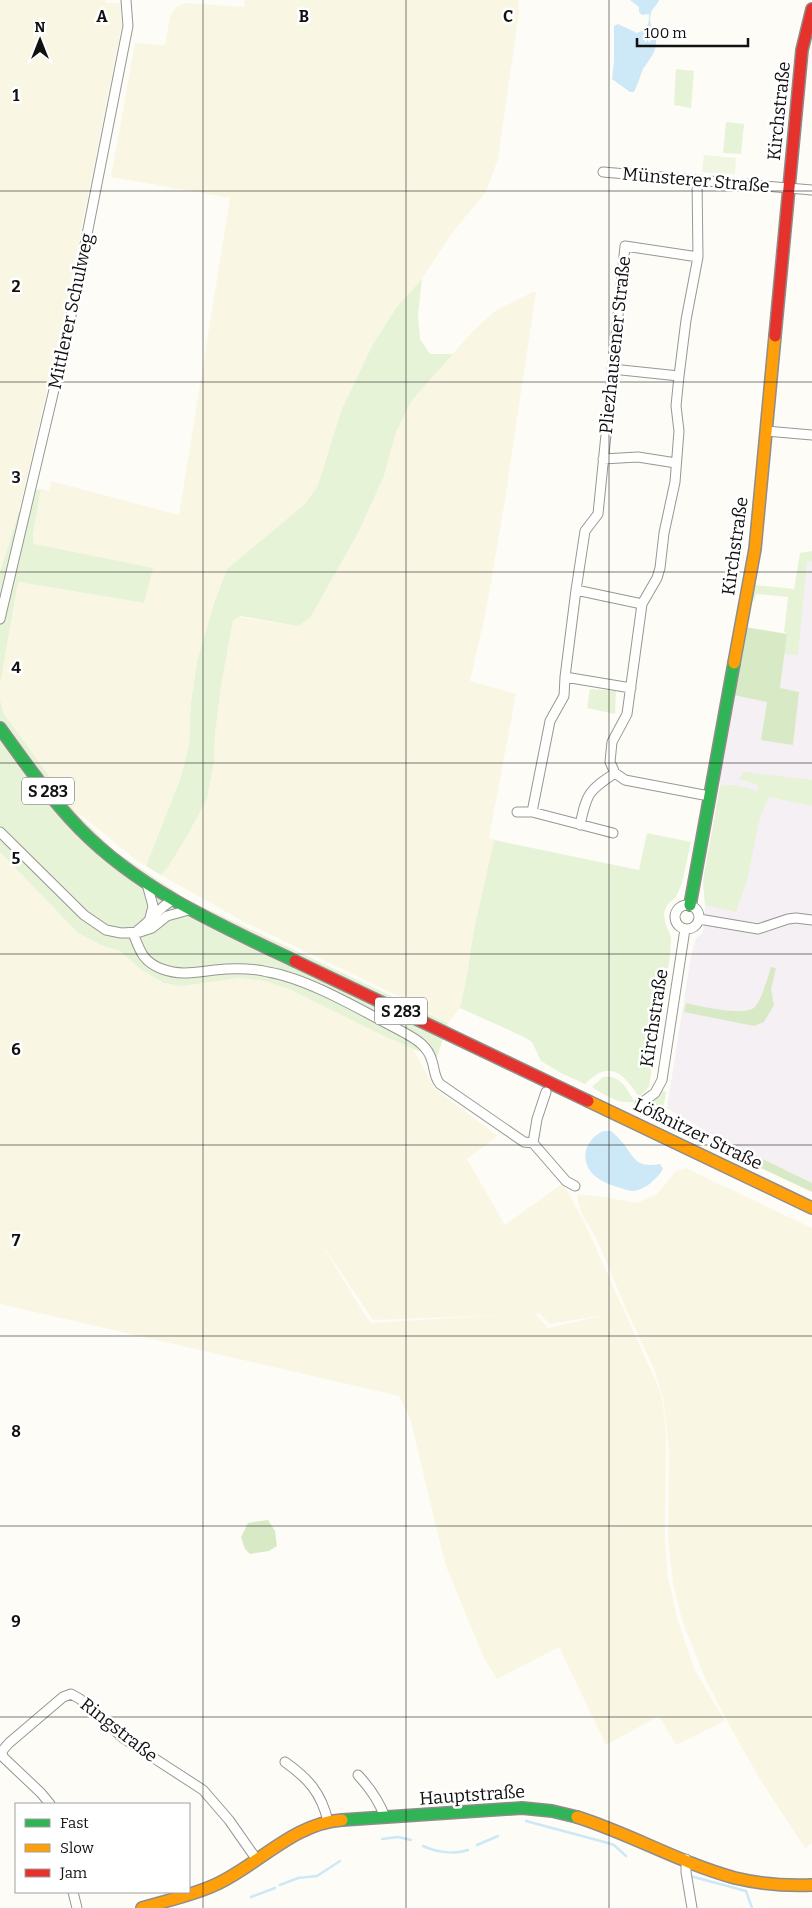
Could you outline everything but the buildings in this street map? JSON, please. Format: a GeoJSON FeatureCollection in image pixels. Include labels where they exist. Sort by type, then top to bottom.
{"type":"FeatureCollection","features":[{"type":"Feature","properties":{"kind":"main road","name":"Kirchstraße"},"geometry":{"type":"LineString","coordinates":[[690,905],[755,549],[802,50],[812,9]]}},
{"type":"Feature","properties":{"kind":"main road","name":"S 283"},"geometry":{"type":"LineString","coordinates":[[0,728],[63,810],[102,848],[147,884],[189,910]]}},
{"type":"Feature","properties":{"kind":"main road","name":"Lößnitzer Straße"},"geometry":{"type":"LineString","coordinates":[[189,910],[812,1208]]}},
{"type":"Feature","properties":{"kind":"main road","name":"Hauptstraße"},"geometry":{"type":"LineString","coordinates":[[142,1908],[212,1887],[298,1833],[328,1821],[522,1808],[542,1808],[578,1816],[736,1878],[812,1887]]}},
{"type":"Feature","properties":{"kind":"street","name":"Mittlerer Schulweg"},"geometry":{"type":"LineString","coordinates":[[0,619],[71,318],[128,26],[126,0]]}},
{"type":"Feature","properties":{"kind":"street","name":"Münsterer Straße"},"geometry":{"type":"LineString","coordinates":[[603,172],[789,188]]}},
{"type":"Feature","properties":{"kind":"street"},"geometry":{"type":"LineString","coordinates":[[697,180],[698,257],[686,320],[679,376],[676,406],[679,431],[675,482],[664,533],[660,568],[657,578],[642,604],[627,714],[612,742],[610,762],[615,773],[625,780],[710,796]]}},
{"type":"Feature","properties":{"kind":"street"},"geometry":{"type":"LineString","coordinates":[[789,188],[812,190]]}},
{"type":"Feature","properties":{"kind":"street","name":"Pliezhausener Straße"},"geometry":{"type":"LineString","coordinates":[[532,812],[550,721],[564,696],[565,676],[585,531],[598,514],[624,246],[698,257]]}},
{"type":"Feature","properties":{"kind":"street"},"geometry":{"type":"LineString","coordinates":[[612,369],[679,376]]}},
{"type":"Feature","properties":{"kind":"street"},"geometry":{"type":"LineString","coordinates":[[766,431],[812,435]]}},
{"type":"Feature","properties":{"kind":"street","name":"Pliezhausener Straße"},"geometry":{"type":"LineString","coordinates":[[604,459],[638,457],[676,463]]}},
{"type":"Feature","properties":{"kind":"street"},"geometry":{"type":"LineString","coordinates":[[576,590],[642,604]]}},
{"type":"Feature","properties":{"kind":"street"},"geometry":{"type":"LineString","coordinates":[[565,676],[631,688]]}},
{"type":"Feature","properties":{"kind":"street"},"geometry":{"type":"LineString","coordinates":[[580,825],[586,798],[594,787],[615,773]]}},
{"type":"Feature","properties":{"kind":"street"},"geometry":{"type":"LineString","coordinates":[[517,812],[532,812],[613,833]]}},
{"type":"Feature","properties":{"kind":"street"},"geometry":{"type":"LineString","coordinates":[[0,832],[93,923],[106,930],[133,933],[147,930],[167,916],[178,911],[189,910]]}},
{"type":"Feature","properties":{"kind":"street"},"geometry":{"type":"LineString","coordinates":[[147,884],[153,906],[148,922]]}},
{"type":"Feature","properties":{"kind":"street"},"geometry":{"type":"LineString","coordinates":[[133,933],[173,900]]}},
{"type":"Feature","properties":{"kind":"street"},"geometry":{"type":"LineString","coordinates":[[167,916],[172,909],[173,900]]}},
{"type":"Feature","properties":{"kind":"street"},"geometry":{"type":"LineString","coordinates":[[685,929],[696,926],[699,919],[698,911],[690,905]]}},
{"type":"Feature","properties":{"kind":"street","name":"Kirchstraße"},"geometry":{"type":"LineString","coordinates":[[640,1104],[655,1093],[662,1080],[685,929],[677,923],[676,915],[682,907],[690,905]]}},
{"type":"Feature","properties":{"kind":"street"},"geometry":{"type":"LineString","coordinates":[[699,919],[758,928],[788,919],[812,920]]}},
{"type":"Feature","properties":{"kind":"street"},"geometry":{"type":"LineString","coordinates":[[133,933],[137,945],[148,963],[162,969],[176,974],[242,969],[280,974],[318,989],[414,1038],[428,1052],[432,1060],[434,1074],[440,1084],[524,1142],[532,1143],[566,1181],[575,1186]]}},
{"type":"Feature","properties":{"kind":"street"},"geometry":{"type":"LineString","coordinates":[[532,1143],[546,1092]]}},
{"type":"Feature","properties":{"kind":"street","name":"Ringstraße"},"geometry":{"type":"LineString","coordinates":[[49,1803],[3,1757],[2,1751],[63,1697],[71,1694],[80,1699],[123,1738],[203,1790],[257,1860]]}},
{"type":"Feature","properties":{"kind":"street"},"geometry":{"type":"LineString","coordinates":[[285,1762],[297,1770],[316,1789],[328,1821]]}},
{"type":"Feature","properties":{"kind":"street"},"geometry":{"type":"LineString","coordinates":[[358,1775],[380,1802],[386,1818]]}},
{"type":"Feature","properties":{"kind":"street"},"geometry":{"type":"LineString","coordinates":[[686,1859],[686,1872],[692,1908]]}},
{"type":"Feature","properties":{"kind":"street"},"geometry":{"type":"LineString","coordinates":[[73,1893],[77,1908]]}},
{"type":"Feature","properties":{"kind":"shaded area"},"geometry":{"type":"Polygon","coordinates":[[[0,0],[106,0],[106,3],[120,3],[122,25],[62,326],[19,511],[0,572],[0,0]]]}},
{"type":"Feature","properties":{"kind":"shaded area"},"geometry":{"type":"Polygon","coordinates":[[[245,0],[518,0],[519,13],[498,159],[486,192],[452,233],[422,279],[396,308],[372,346],[341,411],[318,485],[305,504],[227,569],[214,603],[197,662],[191,702],[189,746],[181,777],[146,866],[137,861],[85,818],[77,814],[4,714],[0,700],[0,685],[18,582],[143,603],[35,546],[33,534],[41,489],[49,491],[51,481],[179,515],[230,198],[111,177],[135,43],[165,45],[170,16],[176,7],[185,3],[244,7],[245,0]]]}},
{"type":"Feature","properties":{"kind":"shaded area"},"geometry":{"type":"Polygon","coordinates":[[[536,292],[504,506],[486,611],[470,681],[516,694],[489,838],[494,840],[474,929],[467,975],[460,1008],[448,1023],[400,997],[244,922],[161,875],[187,836],[207,799],[214,762],[221,686],[233,620],[239,617],[298,626],[359,531],[384,476],[396,432],[412,400],[472,332],[495,311],[536,292]]]}},
{"type":"Feature","properties":{"kind":"shaded area"},"geometry":{"type":"Polygon","coordinates":[[[802,555],[812,555],[812,1183],[721,1140],[667,1108],[691,956],[696,938],[703,933],[705,905],[703,881],[720,786],[733,695],[767,702],[799,692],[780,689],[791,596],[797,597],[802,555]]]}},
{"type":"Feature","properties":{"kind":"shaded area"},"geometry":{"type":"Polygon","coordinates":[[[0,852],[78,933],[103,946],[120,951],[140,969],[183,986],[239,978],[265,981],[291,990],[413,1049],[435,1089],[498,1136],[467,1159],[505,1225],[563,1183],[586,1226],[659,1388],[663,1404],[666,1436],[665,1538],[668,1578],[678,1621],[695,1671],[725,1721],[676,1745],[659,1716],[606,1745],[559,1647],[497,1679],[484,1658],[445,1564],[410,1418],[399,1396],[0,1304],[0,852]],[[317,1237],[370,1323],[505,1315],[373,1320],[317,1237]],[[539,1313],[535,1314],[548,1328],[605,1315],[550,1324],[539,1313]]]}},
{"type":"Feature","properties":{"kind":"shaded area"},"geometry":{"type":"Polygon","coordinates":[[[686,1168],[812,1228],[812,1843],[805,1848],[761,1781],[728,1723],[705,1678],[683,1623],[673,1584],[668,1540],[669,1450],[663,1398],[654,1369],[597,1240],[581,1212],[577,1196],[579,1194],[637,1203],[657,1194],[676,1171],[686,1168]]]}},
{"type":"Feature","properties":{"kind":"green space"},"geometry":{"type":"Polygon","coordinates":[[[676,69],[694,71],[691,108],[674,105],[676,69]]]}},
{"type":"Feature","properties":{"kind":"green space"},"geometry":{"type":"Polygon","coordinates":[[[726,122],[744,124],[741,154],[723,153],[726,122]]]}},
{"type":"Feature","properties":{"kind":"green space"},"geometry":{"type":"Polygon","coordinates":[[[704,155],[736,158],[735,174],[702,172],[704,155]]]}},
{"type":"Feature","properties":{"kind":"green space"},"geometry":{"type":"Polygon","coordinates":[[[422,279],[418,315],[420,339],[430,354],[453,354],[412,400],[396,432],[384,476],[359,531],[310,618],[298,626],[241,616],[233,620],[221,686],[214,762],[207,799],[187,836],[161,875],[146,866],[181,777],[189,746],[191,702],[197,662],[214,603],[227,569],[305,504],[318,485],[341,411],[372,346],[396,308],[422,279]]]}},
{"type":"Feature","properties":{"kind":"green space"},"geometry":{"type":"Polygon","coordinates":[[[41,489],[33,534],[34,544],[153,568],[144,603],[18,582],[0,685],[0,572],[19,511],[27,514],[32,491],[41,489]]]}},
{"type":"Feature","properties":{"kind":"green space"},"geometry":{"type":"Polygon","coordinates":[[[812,551],[812,561],[807,562],[798,655],[784,654],[787,634],[784,632],[788,597],[756,594],[754,601],[751,601],[754,585],[794,589],[800,553],[812,551]]]}},
{"type":"Feature","properties":{"kind":"green space"},"geometry":{"type":"Polygon","coordinates":[[[745,627],[787,634],[780,688],[799,692],[793,745],[761,740],[767,702],[733,695],[745,627]]]}},
{"type":"Feature","properties":{"kind":"green space"},"geometry":{"type":"Polygon","coordinates":[[[590,689],[616,691],[615,714],[587,708],[590,689]]]}},
{"type":"Feature","properties":{"kind":"green space"},"geometry":{"type":"Polygon","coordinates":[[[0,700],[4,714],[77,814],[115,851],[179,894],[179,909],[180,896],[448,1023],[437,1057],[413,1049],[291,990],[265,981],[239,978],[182,986],[164,983],[140,969],[120,951],[103,946],[78,933],[0,852],[0,700]]]}},
{"type":"Feature","properties":{"kind":"green space"},"geometry":{"type":"Polygon","coordinates":[[[744,772],[812,780],[812,806],[769,797],[760,817],[747,881],[736,912],[705,905],[703,881],[720,786],[735,785],[758,791],[758,785],[739,779],[744,772]]]}},
{"type":"Feature","properties":{"kind":"green space"},"geometry":{"type":"Polygon","coordinates":[[[647,833],[691,842],[682,883],[676,897],[667,905],[664,913],[665,922],[671,937],[670,957],[649,1087],[639,1097],[627,1081],[615,1072],[602,1072],[585,1084],[561,1073],[541,1061],[532,1042],[460,1008],[474,929],[494,840],[639,870],[647,833]]]}},
{"type":"Feature","properties":{"kind":"green space"},"geometry":{"type":"Polygon","coordinates":[[[771,967],[776,968],[771,989],[774,1005],[764,1022],[754,1026],[684,1012],[686,1003],[732,1011],[749,1010],[755,1007],[762,994],[771,967]]]}},
{"type":"Feature","properties":{"kind":"green space"},"geometry":{"type":"Polygon","coordinates":[[[603,1077],[614,1078],[622,1083],[634,1102],[622,1102],[592,1087],[603,1077]]]}},
{"type":"Feature","properties":{"kind":"green space"},"geometry":{"type":"Polygon","coordinates":[[[662,1090],[666,1092],[662,1115],[660,1116],[645,1106],[655,1100],[662,1090]]]}},
{"type":"Feature","properties":{"kind":"green space"},"geometry":{"type":"Polygon","coordinates":[[[748,1152],[812,1183],[812,1192],[744,1160],[748,1152]]]}},
{"type":"Feature","properties":{"kind":"green space"},"geometry":{"type":"Polygon","coordinates":[[[268,1520],[275,1531],[277,1546],[269,1551],[250,1554],[245,1549],[241,1537],[248,1523],[268,1520]]]}},
{"type":"Feature","properties":{"kind":"water"},"geometry":{"type":"Polygon","coordinates":[[[630,0],[659,0],[650,17],[656,40],[655,48],[643,69],[634,92],[630,92],[612,79],[614,26],[618,24],[637,33],[644,30],[648,24],[649,14],[642,15],[639,12],[639,7],[630,0]]]}},
{"type":"Feature","properties":{"kind":"water"},"geometry":{"type":"Polygon","coordinates":[[[603,1131],[611,1131],[637,1161],[645,1165],[660,1164],[663,1169],[646,1186],[633,1191],[613,1186],[597,1178],[587,1166],[585,1154],[589,1143],[597,1134],[603,1131]]]}},
{"type":"Feature","properties":{"kind":"waterway"},"geometry":{"type":"LineString","coordinates":[[526,1821],[614,1845],[626,1856]]}},
{"type":"Feature","properties":{"kind":"waterway"},"geometry":{"type":"LineString","coordinates":[[477,1845],[498,1836]]}},
{"type":"Feature","properties":{"kind":"waterway"},"geometry":{"type":"LineString","coordinates":[[382,1839],[398,1837],[411,1840]]}},
{"type":"Feature","properties":{"kind":"waterway"},"geometry":{"type":"LineString","coordinates":[[423,1846],[445,1852],[468,1850]]}},
{"type":"Feature","properties":{"kind":"waterway"},"geometry":{"type":"LineString","coordinates":[[280,1885],[298,1878],[317,1876],[340,1861]]}},
{"type":"Feature","properties":{"kind":"waterway"},"geometry":{"type":"LineString","coordinates":[[690,1876],[746,1891],[752,1908]]}},
{"type":"Feature","properties":{"kind":"waterway"},"geometry":{"type":"LineString","coordinates":[[251,1897],[275,1888]]}},
{"type":"Feature","properties":{"kind":"traffic: fast"},"geometry":{"type":"LineString","coordinates":[[690,905],[734,663]]}},
{"type":"Feature","properties":{"kind":"traffic: fast"},"geometry":{"type":"LineString","coordinates":[[0,728],[58,805],[103,851],[154,888],[209,919],[295,961]]}},
{"type":"Feature","properties":{"kind":"traffic: fast"},"geometry":{"type":"LineString","coordinates":[[342,1820],[522,1808],[552,1811],[577,1817]]}},
{"type":"Feature","properties":{"kind":"traffic: slow"},"geometry":{"type":"LineString","coordinates":[[734,663],[755,549],[775,336]]}},
{"type":"Feature","properties":{"kind":"traffic: slow"},"geometry":{"type":"LineString","coordinates":[[588,1101],[812,1208]]}},
{"type":"Feature","properties":{"kind":"traffic: slow"},"geometry":{"type":"LineString","coordinates":[[577,1817],[695,1865],[735,1878],[774,1884],[812,1885]]}},
{"type":"Feature","properties":{"kind":"traffic: slow"},"geometry":{"type":"LineString","coordinates":[[142,1908],[210,1887],[234,1875],[293,1836],[309,1828],[342,1820]]}},
{"type":"Feature","properties":{"kind":"traffic: jam"},"geometry":{"type":"LineString","coordinates":[[775,336],[802,50],[812,9]]}},
{"type":"Feature","properties":{"kind":"traffic: jam"},"geometry":{"type":"LineString","coordinates":[[295,961],[588,1101]]}}]}
